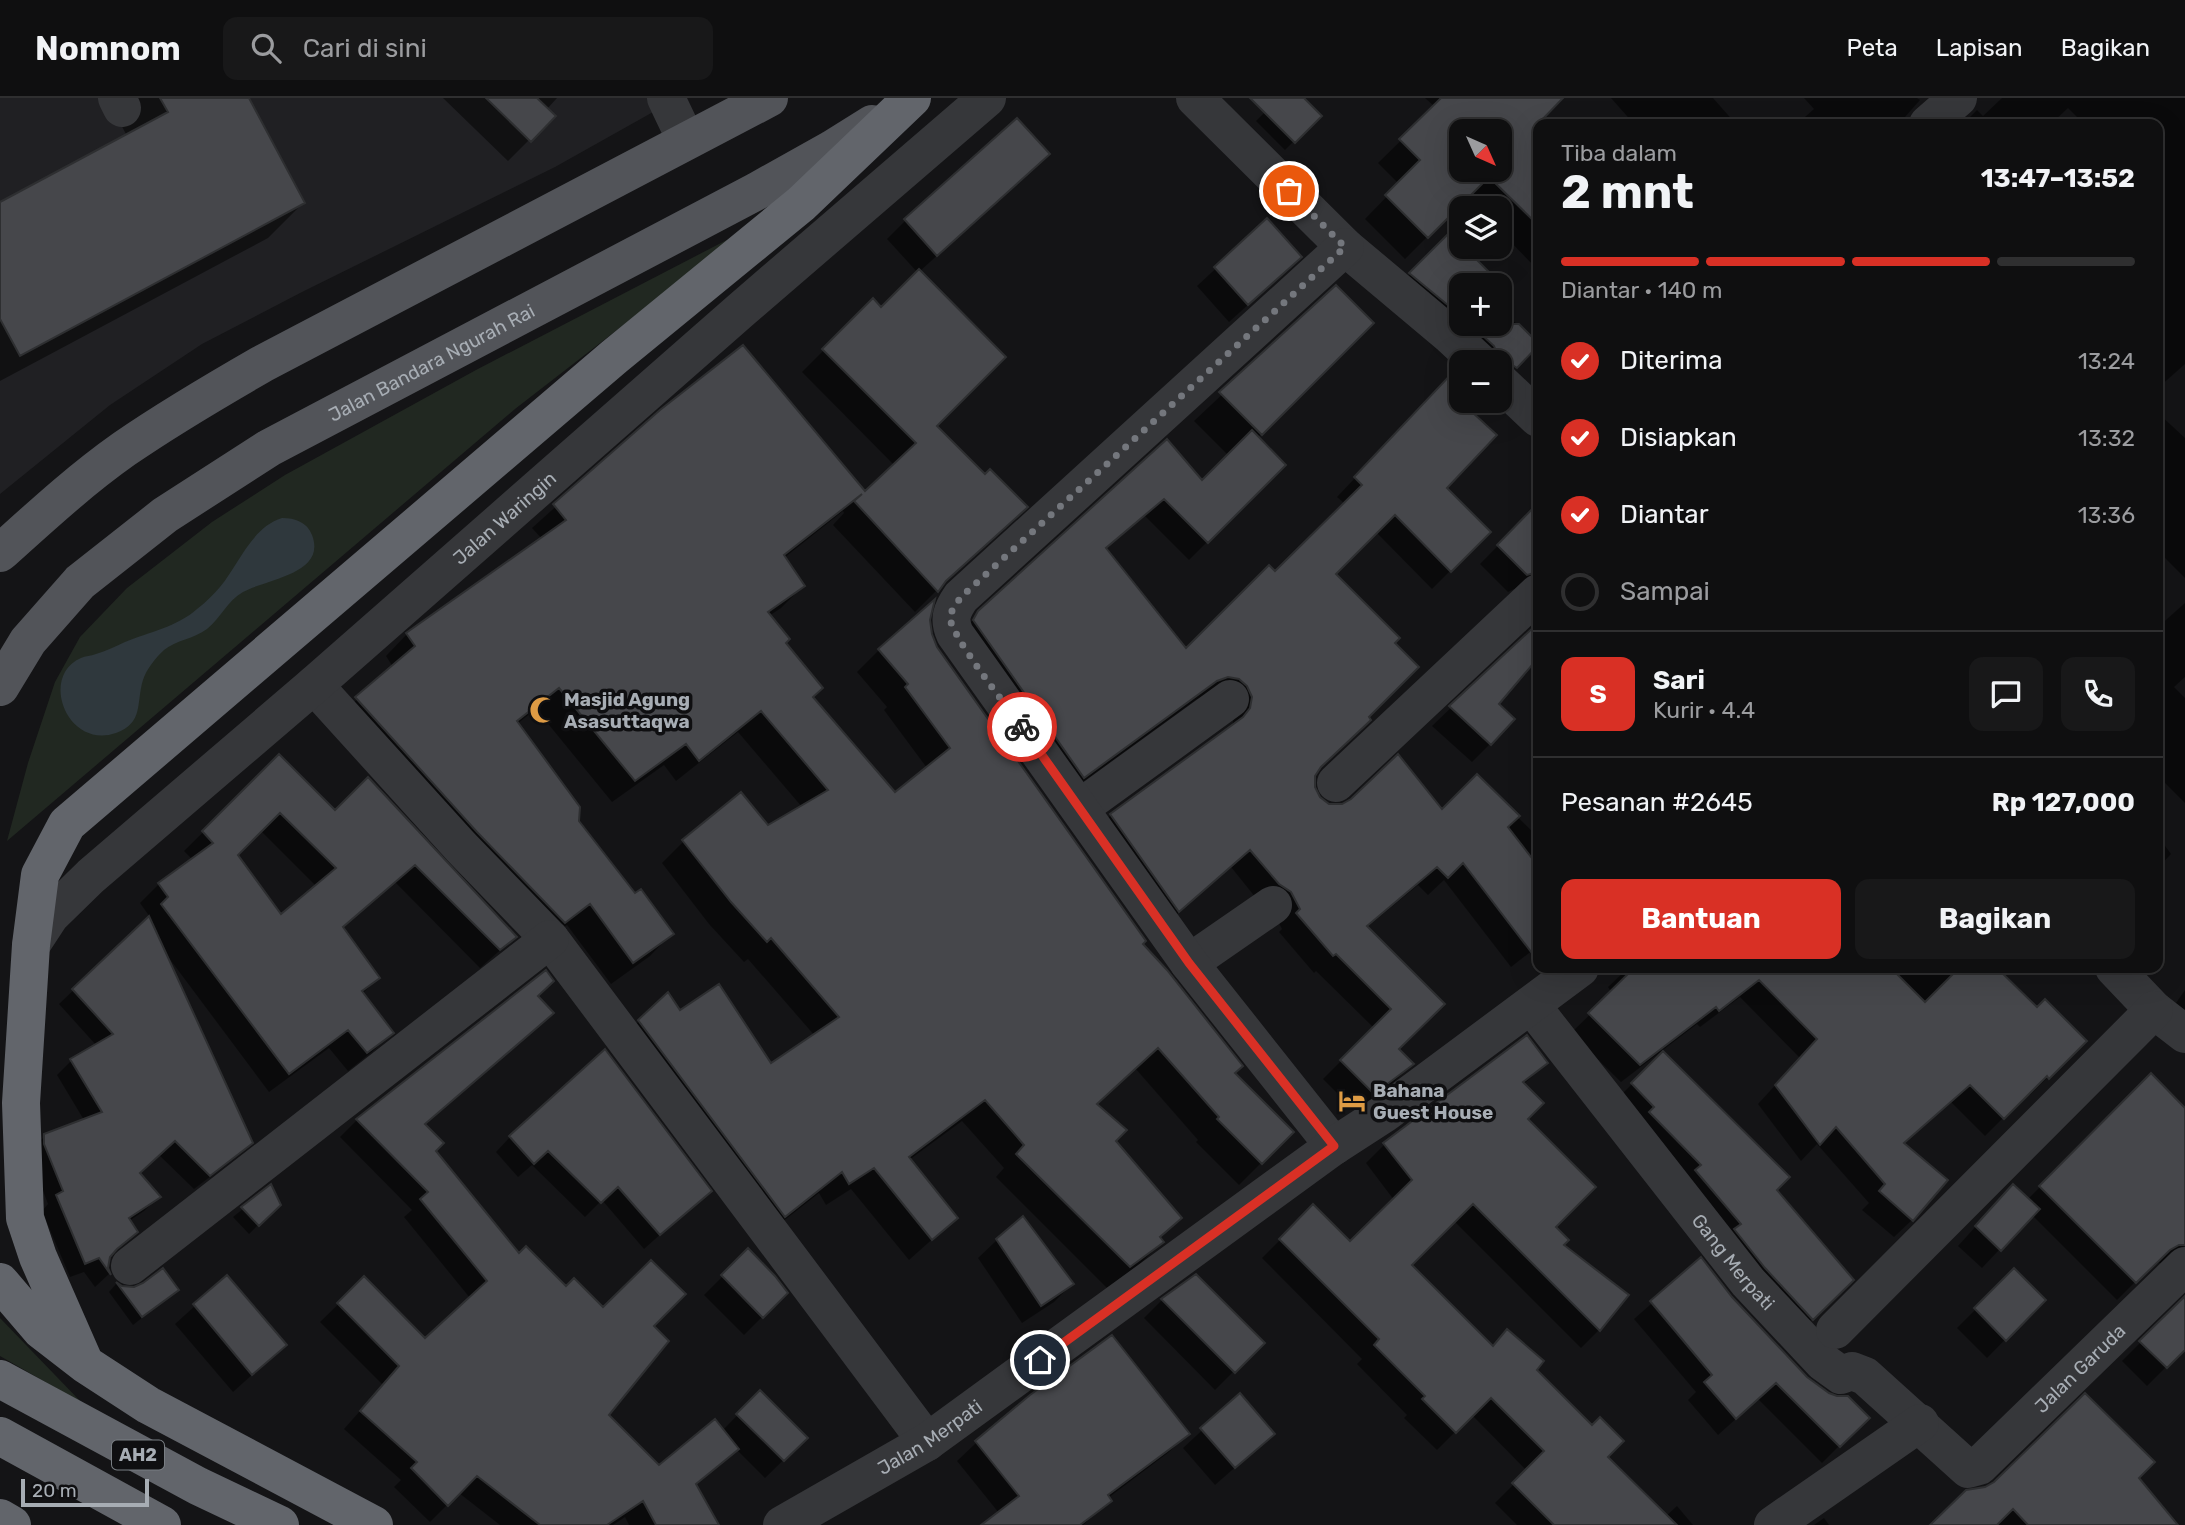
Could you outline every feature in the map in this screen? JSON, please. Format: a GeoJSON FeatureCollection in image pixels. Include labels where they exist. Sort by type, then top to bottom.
{"type":"FeatureCollection","features":[{"type":"Feature","properties":{"kind":"highway"},"geometry":{"type":"LineString","coordinates":[[85,1364],[38,1257],[25,1219],[20,1103],[31,945],[40,875],[67,824],[614,357],[801,204],[912,98]]}},
{"type":"Feature","properties":{"kind":"highway"},"geometry":{"type":"LineString","coordinates":[[0,1282],[41,1329],[85,1364],[148,1405],[374,1525]]}},
{"type":"Feature","properties":{"kind":"highway","name":"AH2"},"geometry":{"type":"LineString","coordinates":[[0,1379],[198,1486],[280,1525]]}},
{"type":"Feature","properties":{"kind":"highway","name":"AH2"},"geometry":{"type":"LineString","coordinates":[[0,1436],[162,1525]]}},
{"type":"Feature","properties":{"kind":"highway"},"geometry":{"type":"LineString","coordinates":[[0,1518],[12,1525]]}},
{"type":"Feature","properties":{"kind":"main road"},"geometry":{"type":"LineString","coordinates":[[0,553],[74,488],[123,450],[188,407],[274,358],[769,98]]}},
{"type":"Feature","properties":{"kind":"main road","name":"Jalan Bandara Ngurah Rai"},"geometry":{"type":"LineString","coordinates":[[0,687],[28,641],[80,582],[177,508],[270,448],[757,191],[832,149],[912,98]]}},
{"type":"Feature","properties":{"kind":"street"},"geometry":{"type":"LineString","coordinates":[[666,98],[686,141]]}},
{"type":"Feature","properties":{"kind":"street","name":"Jalan Waringin"},"geometry":{"type":"LineString","coordinates":[[31,945],[50,916],[91,876],[987,98]]}},
{"type":"Feature","properties":{"kind":"street"},"geometry":{"type":"LineString","coordinates":[[1195,98],[1345,247],[1466,350]]}},
{"type":"Feature","properties":{"kind":"street"},"geometry":{"type":"LineString","coordinates":[[1934,119],[1958,98]]}},
{"type":"Feature","properties":{"kind":"street"},"geometry":{"type":"LineString","coordinates":[[801,204],[830,234]]}},
{"type":"Feature","properties":{"kind":"street"},"geometry":{"type":"LineString","coordinates":[[1334,1146],[1189,963],[955,634],[950,615],[961,597],[1345,247]]}},
{"type":"Feature","properties":{"kind":"street"},"geometry":{"type":"LineString","coordinates":[[1512,393],[1533,413]]}},
{"type":"Feature","properties":{"kind":"street"},"geometry":{"type":"LineString","coordinates":[[1336,783],[1533,598]]}},
{"type":"Feature","properties":{"kind":"street"},"geometry":{"type":"LineString","coordinates":[[314,685],[461,847],[550,939],[927,1442]]}},
{"type":"Feature","properties":{"kind":"street"},"geometry":{"type":"LineString","coordinates":[[1080,808],[1230,699]]}},
{"type":"Feature","properties":{"kind":"street"},"geometry":{"type":"LineString","coordinates":[[1189,963],[1273,905]]}},
{"type":"Feature","properties":{"kind":"street"},"geometry":{"type":"LineString","coordinates":[[130,1266],[550,939]]}},
{"type":"Feature","properties":{"kind":"street","name":"Jalan Merpati"},"geometry":{"type":"LineString","coordinates":[[782,1525],[927,1442],[1334,1146],[1385,1114],[1573,973]]}},
{"type":"Feature","properties":{"kind":"street"},"geometry":{"type":"LineString","coordinates":[[2119,973],[2154,1010],[2185,1034]]}},
{"type":"Feature","properties":{"kind":"street","name":"Gang Merpati"},"geometry":{"type":"LineString","coordinates":[[1531,1005],[1748,1282],[1822,1362],[1841,1375],[1852,1371],[1865,1376],[1968,1469],[1972,1469]]}},
{"type":"Feature","properties":{"kind":"street"},"geometry":{"type":"LineString","coordinates":[[1835,1330],[2154,1010]]}},
{"type":"Feature","properties":{"kind":"street","name":"Jalan Garuda"},"geometry":{"type":"LineString","coordinates":[[1972,1469],[1979,1466],[2185,1266]]}},
{"type":"Feature","properties":{"kind":"street"},"geometry":{"type":"LineString","coordinates":[[1773,1525],[1920,1423]]}},
{"type":"Feature","properties":{"kind":"shaded area"},"geometry":{"type":"Polygon","coordinates":[[[0,98],[678,98],[555,167],[202,344],[110,405],[0,494],[0,98]]]}},
{"type":"Feature","properties":{"kind":"shaded area"},"geometry":{"type":"Polygon","coordinates":[[[746,230],[515,409],[7,841],[28,763],[55,682],[80,637],[127,588],[212,522],[285,475],[476,370],[746,230]]]}},
{"type":"Feature","properties":{"kind":"shaded area"},"geometry":{"type":"Polygon","coordinates":[[[282,518],[300,522],[312,535],[314,548],[311,559],[303,567],[243,592],[207,629],[164,650],[146,672],[135,718],[125,729],[99,735],[84,731],[72,721],[64,709],[61,694],[62,680],[68,667],[81,658],[100,653],[189,615],[220,587],[262,529],[282,518]]]}},
{"type":"Feature","properties":{"kind":"shaded area"},"geometry":{"type":"Polygon","coordinates":[[[0,1318],[82,1403],[0,1356],[0,1318]]]}},
{"type":"Feature","properties":{"kind":"building"},"geometry":{"type":"Polygon","coordinates":[[[160,98],[249,98],[305,203],[20,356],[0,319],[0,202],[168,112],[160,98]]]}},
{"type":"Feature","properties":{"kind":"building"},"geometry":{"type":"Polygon","coordinates":[[[486,98],[537,98],[556,116],[531,142],[486,98]]]}},
{"type":"Feature","properties":{"kind":"building"},"geometry":{"type":"Polygon","coordinates":[[[1250,98],[1304,98],[1322,116],[1295,143],[1250,98]]]}},
{"type":"Feature","properties":{"kind":"building"},"geometry":{"type":"Polygon","coordinates":[[[1441,98],[1563,98],[1543,119],[1533,119],[1533,220],[1512,200],[1512,196],[1508,196],[1494,182],[1512,182],[1512,119],[1449,119],[1449,182],[1484,182],[1470,196],[1449,196],[1449,217],[1428,238],[1385,195],[1420,160],[1399,139],[1441,98]]]}},
{"type":"Feature","properties":{"kind":"building"},"geometry":{"type":"Polygon","coordinates":[[[1017,118],[1050,154],[937,256],[904,219],[1017,118]]]}},
{"type":"Feature","properties":{"kind":"building"},"geometry":{"type":"Polygon","coordinates":[[[1267,218],[1302,257],[1248,305],[1214,267],[1267,218]]]}},
{"type":"Feature","properties":{"kind":"building"},"geometry":{"type":"Polygon","coordinates":[[[1449,233],[1449,259],[1476,259],[1490,273],[1449,273],[1449,306],[1409,273],[1449,233]]]}},
{"type":"Feature","properties":{"kind":"building"},"geometry":{"type":"Polygon","coordinates":[[[919,269],[1006,357],[937,426],[985,474],[990,469],[1028,507],[946,581],[938,592],[854,501],[862,494],[784,555],[805,586],[768,612],[790,639],[786,643],[823,688],[813,697],[895,792],[950,748],[905,687],[908,684],[878,649],[935,599],[930,620],[937,647],[1146,941],[1143,944],[1243,1066],[1235,1073],[1294,1132],[1262,1164],[1217,1119],[1219,1117],[1158,1048],[1097,1104],[1127,1130],[1116,1141],[1182,1218],[1160,1237],[1164,1242],[1130,1267],[1016,1154],[1024,1145],[985,1100],[909,1157],[958,1218],[932,1240],[874,1168],[849,1184],[842,1172],[785,1217],[638,1020],[668,992],[680,1010],[719,984],[771,1063],[839,1017],[771,938],[767,942],[731,902],[682,840],[741,792],[768,825],[828,790],[761,711],[699,761],[686,744],[635,781],[559,688],[517,721],[580,807],[579,821],[635,893],[641,889],[674,934],[633,963],[590,904],[565,923],[477,832],[355,697],[415,646],[406,633],[566,520],[553,504],[660,410],[743,345],[865,491],[916,443],[822,349],[873,298],[881,307],[919,269]]]}},
{"type":"Feature","properties":{"kind":"building"},"geometry":{"type":"Polygon","coordinates":[[[1336,285],[1374,323],[1262,435],[1219,392],[1336,285]]]}},
{"type":"Feature","properties":{"kind":"building"},"geometry":{"type":"Polygon","coordinates":[[[1512,324],[1519,324],[1533,338],[1533,351],[1517,368],[1512,365],[1512,350],[1496,350],[1483,336],[1512,336],[1512,324]]]}},
{"type":"Feature","properties":{"kind":"building"},"geometry":{"type":"Polygon","coordinates":[[[1449,376],[1449,413],[1473,413],[1497,435],[1447,488],[1491,532],[1451,572],[1395,515],[1336,574],[1400,638],[1395,643],[1419,667],[1369,717],[1371,720],[1321,767],[1315,776],[1315,787],[1320,797],[1329,804],[1342,804],[1351,799],[1398,754],[1442,809],[1477,774],[1520,816],[1508,827],[1533,860],[1533,954],[1463,863],[1448,878],[1437,867],[1367,926],[1445,1004],[1399,1049],[1414,1064],[1374,1094],[1340,1060],[1391,1009],[1336,954],[1333,956],[1296,913],[1300,909],[1291,892],[1279,884],[1250,850],[1179,912],[1110,814],[1243,717],[1250,708],[1252,697],[1247,686],[1239,679],[1228,677],[1217,681],[1084,778],[973,620],[978,611],[1167,439],[1202,480],[1252,430],[1286,465],[1208,543],[1164,499],[1106,548],[1186,648],[1269,565],[1275,571],[1362,485],[1354,477],[1449,376]]]}},
{"type":"Feature","properties":{"kind":"building"},"geometry":{"type":"Polygon","coordinates":[[[1533,508],[1533,573],[1527,575],[1497,545],[1533,508]]]}},
{"type":"Feature","properties":{"kind":"building"},"geometry":{"type":"Polygon","coordinates":[[[1533,628],[1533,664],[1499,704],[1515,719],[1491,745],[1449,706],[1533,628]]]}},
{"type":"Feature","properties":{"kind":"building"},"geometry":{"type":"Polygon","coordinates":[[[279,754],[335,810],[368,777],[517,937],[500,950],[415,865],[343,927],[380,978],[362,991],[394,1033],[367,1053],[348,1030],[289,1074],[161,904],[168,897],[158,883],[213,843],[202,831],[279,754]],[[280,813],[238,855],[281,914],[336,868],[280,813]]]}},
{"type":"Feature","properties":{"kind":"building"},"geometry":{"type":"Polygon","coordinates":[[[149,916],[253,1143],[210,1176],[175,1141],[140,1173],[161,1197],[129,1218],[138,1232],[110,1257],[108,1268],[111,1275],[99,1258],[85,1264],[56,1195],[63,1191],[44,1144],[44,1134],[102,1112],[70,1059],[113,1034],[72,989],[149,916]]]}},
{"type":"Feature","properties":{"kind":"building"},"geometry":{"type":"Polygon","coordinates":[[[546,970],[554,981],[538,996],[554,1013],[425,1124],[444,1143],[436,1151],[519,1253],[526,1246],[566,1286],[574,1278],[603,1307],[651,1260],[686,1294],[654,1326],[669,1341],[609,1415],[659,1465],[715,1419],[739,1449],[696,1484],[719,1525],[656,1525],[643,1501],[607,1525],[540,1525],[477,1476],[448,1506],[411,1468],[417,1462],[360,1411],[399,1366],[337,1303],[364,1276],[425,1338],[487,1281],[420,1199],[428,1192],[356,1119],[546,970]]]}},
{"type":"Feature","properties":{"kind":"building"},"geometry":{"type":"Polygon","coordinates":[[[1629,973],[1896,973],[1925,1002],[1954,973],[2002,973],[2037,1007],[2045,999],[2087,1041],[2004,1119],[1970,1085],[1904,1143],[1948,1180],[1913,1221],[1879,1191],[1885,1184],[1836,1127],[1820,1145],[1775,1085],[1817,1039],[1759,980],[1719,1011],[1716,1007],[1640,1065],[1588,1013],[1629,973]]]}},
{"type":"Feature","properties":{"kind":"building"},"geometry":{"type":"Polygon","coordinates":[[[1527,1035],[1548,1063],[1523,1082],[1544,1103],[1528,1119],[1596,1187],[1556,1227],[1569,1240],[1564,1245],[1629,1295],[1600,1331],[1473,1204],[1412,1265],[1493,1346],[1507,1329],[1544,1361],[1537,1370],[1592,1425],[1600,1417],[1624,1441],[1608,1457],[1677,1525],[1554,1525],[1512,1483],[1544,1451],[1491,1398],[1456,1433],[1422,1399],[1425,1396],[1374,1345],[1379,1339],[1279,1239],[1313,1204],[1350,1241],[1412,1180],[1383,1143],[1527,1035]]]}},
{"type":"Feature","properties":{"kind":"building"},"geometry":{"type":"Polygon","coordinates":[[[605,1049],[712,1191],[660,1235],[618,1187],[601,1203],[548,1151],[534,1164],[509,1136],[605,1049]]]}},
{"type":"Feature","properties":{"kind":"building"},"geometry":{"type":"Polygon","coordinates":[[[1663,1051],[1790,1177],[1777,1190],[1854,1280],[1813,1320],[1765,1268],[1734,1229],[1741,1224],[1695,1170],[1701,1165],[1649,1112],[1654,1107],[1631,1083],[1663,1051]]]}},
{"type":"Feature","properties":{"kind":"building"},"geometry":{"type":"Polygon","coordinates":[[[2151,1073],[2185,1108],[2185,1245],[2170,1250],[2136,1283],[2039,1186],[2151,1073]]]}},
{"type":"Feature","properties":{"kind":"building"},"geometry":{"type":"Polygon","coordinates":[[[271,1184],[281,1205],[259,1226],[241,1207],[271,1184]]]}},
{"type":"Feature","properties":{"kind":"building"},"geometry":{"type":"Polygon","coordinates":[[[2013,1184],[2040,1209],[2001,1251],[1975,1226],[2013,1184]]]}},
{"type":"Feature","properties":{"kind":"building"},"geometry":{"type":"Polygon","coordinates":[[[1023,1216],[1074,1284],[1041,1306],[996,1239],[1023,1216]]]}},
{"type":"Feature","properties":{"kind":"building"},"geometry":{"type":"Polygon","coordinates":[[[748,1248],[788,1293],[763,1318],[721,1275],[748,1248]]]}},
{"type":"Feature","properties":{"kind":"building"},"geometry":{"type":"Polygon","coordinates":[[[1701,1257],[1732,1297],[1807,1377],[1829,1393],[1848,1396],[1870,1418],[1840,1447],[1776,1383],[1736,1419],[1704,1382],[1712,1375],[1650,1301],[1701,1257]]]}},
{"type":"Feature","properties":{"kind":"building"},"geometry":{"type":"Polygon","coordinates":[[[163,1268],[179,1290],[142,1317],[116,1282],[122,1286],[134,1287],[163,1268]]]}},
{"type":"Feature","properties":{"kind":"building"},"geometry":{"type":"Polygon","coordinates":[[[2014,1268],[2046,1300],[2006,1341],[1974,1308],[2014,1268]]]}},
{"type":"Feature","properties":{"kind":"building"},"geometry":{"type":"Polygon","coordinates":[[[1196,1274],[1265,1343],[1235,1373],[1161,1299],[1196,1274]]]}},
{"type":"Feature","properties":{"kind":"building"},"geometry":{"type":"Polygon","coordinates":[[[227,1275],[287,1345],[252,1375],[193,1304],[227,1275]]]}},
{"type":"Feature","properties":{"kind":"building"},"geometry":{"type":"Polygon","coordinates":[[[2185,1296],[2185,1350],[2167,1368],[2139,1341],[2185,1296]]]}},
{"type":"Feature","properties":{"kind":"building"},"geometry":{"type":"Polygon","coordinates":[[[1112,1335],[1190,1434],[1108,1495],[1112,1501],[1080,1525],[981,1525],[1019,1496],[975,1441],[1030,1395],[1112,1335]]]}},
{"type":"Feature","properties":{"kind":"building"},"geometry":{"type":"Polygon","coordinates":[[[760,1390],[808,1438],[784,1461],[736,1414],[760,1390]]]}},
{"type":"Feature","properties":{"kind":"building"},"geometry":{"type":"Polygon","coordinates":[[[1240,1393],[1275,1434],[1235,1468],[1200,1428],[1240,1393]]]}},
{"type":"Feature","properties":{"kind":"building"},"geometry":{"type":"Polygon","coordinates":[[[2085,1393],[2155,1462],[2139,1478],[2178,1525],[2028,1525],[2013,1509],[1997,1525],[1930,1525],[1966,1490],[1985,1487],[1994,1482],[2085,1393]]]}},
{"type":"Feature","properties":{"kind":"way so far"},"geometry":{"type":"LineString","coordinates":[[1022,727],[955,634],[950,615],[961,597],[1345,247],[1289,191]]}},
{"type":"Feature","properties":{"kind":"place","name":"Masjid Agung Asasuttaqwa"},"geometry":{"type":"Point","coordinates":[543,710]}},
{"type":"Feature","properties":{"kind":"place","name":"Bahana Guest House"},"geometry":{"type":"Point","coordinates":[1352,1101]}},
{"type":"Feature","properties":{"kind":"route"},"geometry":{"type":"LineString","coordinates":[[1022,727],[1189,963],[1334,1146],[1040,1360]]}}]}
